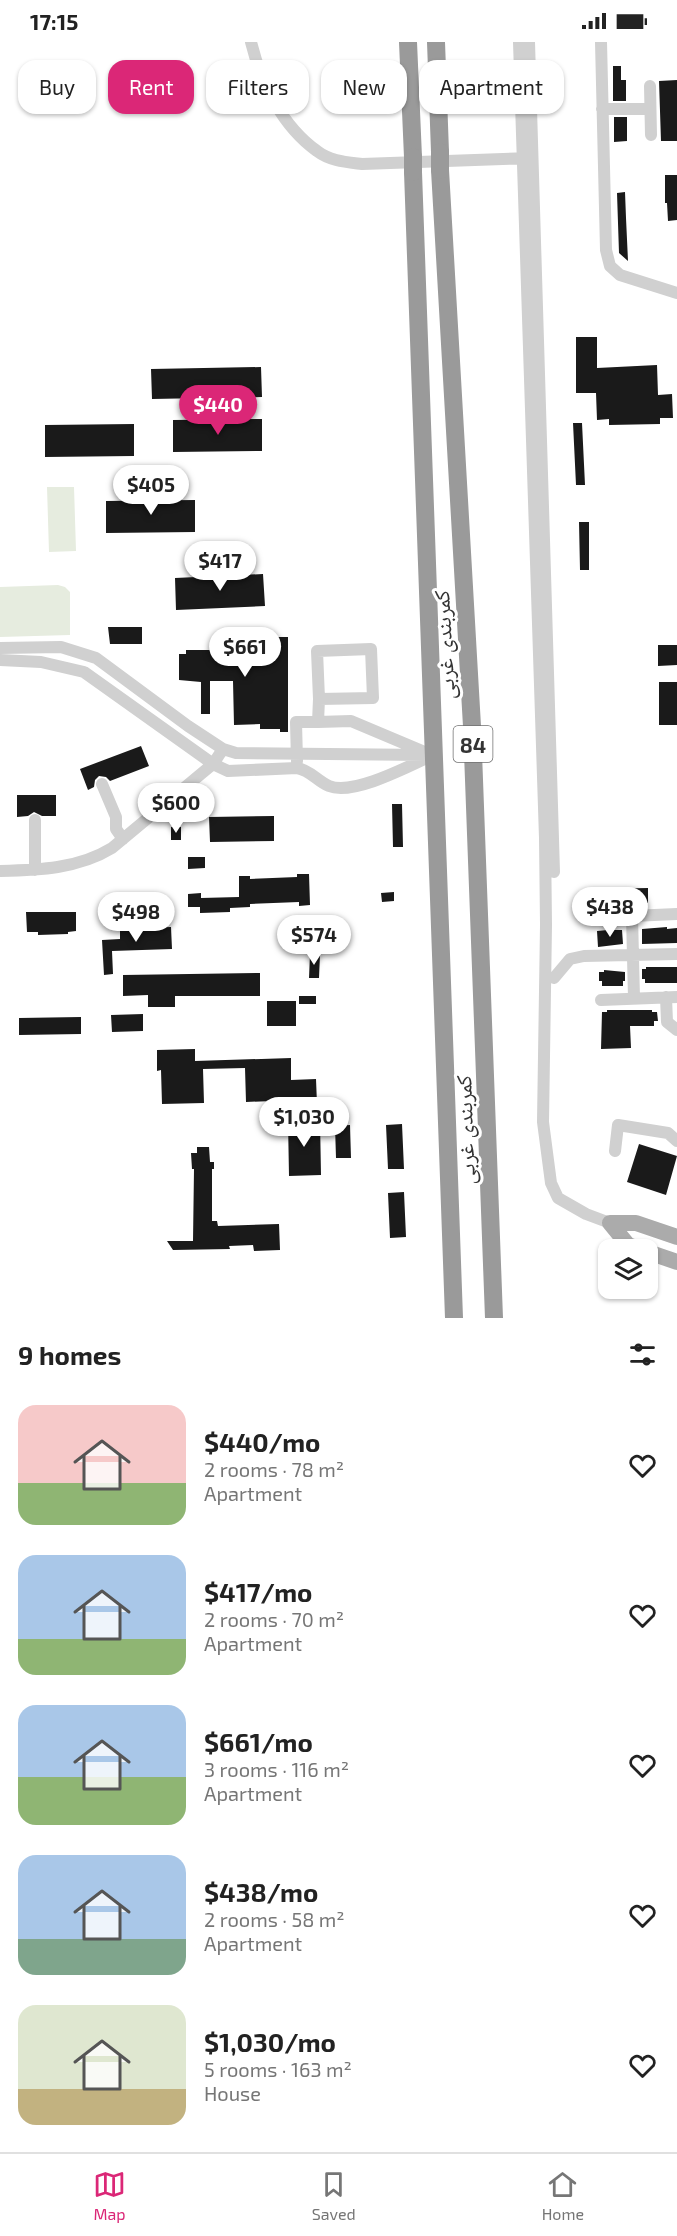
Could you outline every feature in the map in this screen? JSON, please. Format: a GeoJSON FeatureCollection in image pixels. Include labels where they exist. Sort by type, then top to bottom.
{"type":"FeatureCollection","features":[{"type":"Feature","properties":{"kind":"highway","name":"کمربندی غربی"},"geometry":{"type":"LineString","coordinates":[[408,42],[454,1318]]}},
{"type":"Feature","properties":{"kind":"highway","name":"کمربندی غربی"},"geometry":{"type":"LineString","coordinates":[[436,42],[440,161],[472,726],[494,1318]]}},
{"type":"Feature","properties":{"kind":"main road"},"geometry":{"type":"LineString","coordinates":[[610,1223],[636,1223],[677,1237]]}},
{"type":"Feature","properties":{"kind":"main road"},"geometry":{"type":"LineString","coordinates":[[610,1223],[623,1239]]}},
{"type":"Feature","properties":{"kind":"main road"},"geometry":{"type":"LineString","coordinates":[[658,1255],[677,1262]]}},
{"type":"Feature","properties":{"kind":"street"},"geometry":{"type":"LineString","coordinates":[[250,42],[256,65],[273,102],[294,130],[318,152],[340,162],[362,164],[528,158]]}},
{"type":"Feature","properties":{"kind":"street"},"geometry":{"type":"LineString","coordinates":[[519,42],[528,158],[554,826],[554,978],[549,1161]]}},
{"type":"Feature","properties":{"kind":"street"},"geometry":{"type":"LineString","coordinates":[[529,42],[528,158],[545,838],[543,1122],[551,1183],[558,1198],[586,1214],[610,1223]]}},
{"type":"Feature","properties":{"kind":"street"},"geometry":{"type":"LineString","coordinates":[[601,42],[606,250],[610,266],[620,275],[677,293]]}},
{"type":"Feature","properties":{"kind":"street"},"geometry":{"type":"LineString","coordinates":[[650,86],[651,135]]}},
{"type":"Feature","properties":{"kind":"street"},"geometry":{"type":"LineString","coordinates":[[602,109],[650,109]]}},
{"type":"Feature","properties":{"kind":"street"},"geometry":{"type":"LineString","coordinates":[[0,648],[61,647],[96,658],[188,726],[223,749],[236,753],[434,755]]}},
{"type":"Feature","properties":{"kind":"street"},"geometry":{"type":"LineString","coordinates":[[318,722],[317,651],[371,649],[373,698],[319,699]]}},
{"type":"Feature","properties":{"kind":"street"},"geometry":{"type":"LineString","coordinates":[[0,660],[41,662],[84,672],[213,764],[228,771],[297,768],[305,769],[329,786],[357,787],[434,755]]}},
{"type":"Feature","properties":{"kind":"street"},"geometry":{"type":"LineString","coordinates":[[297,768],[296,722],[351,722],[434,755]]}},
{"type":"Feature","properties":{"kind":"street"},"geometry":{"type":"LineString","coordinates":[[0,871],[54,868],[98,856],[123,839],[196,775],[213,764],[223,749]]}},
{"type":"Feature","properties":{"kind":"street"},"geometry":{"type":"LineString","coordinates":[[102,784],[116,817],[116,829],[123,839]]}},
{"type":"Feature","properties":{"kind":"street"},"geometry":{"type":"LineString","coordinates":[[34,820],[35,870]]}},
{"type":"Feature","properties":{"kind":"street"},"geometry":{"type":"LineString","coordinates":[[609,917],[677,914]]}},
{"type":"Feature","properties":{"kind":"street"},"geometry":{"type":"LineString","coordinates":[[632,916],[634,998]]}},
{"type":"Feature","properties":{"kind":"street"},"geometry":{"type":"LineString","coordinates":[[554,978],[570,959],[594,955],[677,954]]}},
{"type":"Feature","properties":{"kind":"street"},"geometry":{"type":"LineString","coordinates":[[601,1000],[672,997],[667,1022],[677,1030]]}},
{"type":"Feature","properties":{"kind":"street"},"geometry":{"type":"LineString","coordinates":[[615,1151],[618,1125],[668,1134],[677,1141]]}},
{"type":"Feature","properties":{"kind":"shaded area"},"geometry":{"type":"Polygon","coordinates":[[[47,487],[74,487],[76,551],[49,552],[47,487]]]}},
{"type":"Feature","properties":{"kind":"shaded area"},"geometry":{"type":"Polygon","coordinates":[[[58,585],[70,592],[70,635],[0,637],[0,587],[58,585]]]}},
{"type":"Feature","properties":{"kind":"building"},"geometry":{"type":"Polygon","coordinates":[[[613,66],[621,66],[621,80],[626,80],[626,101],[613,101],[613,66]]]}},
{"type":"Feature","properties":{"kind":"building"},"geometry":{"type":"Polygon","coordinates":[[[677,80],[677,141],[661,141],[659,81],[677,80]]]}},
{"type":"Feature","properties":{"kind":"building"},"geometry":{"type":"Polygon","coordinates":[[[614,117],[627,117],[627,141],[614,142],[614,117]]]}},
{"type":"Feature","properties":{"kind":"building"},"geometry":{"type":"Polygon","coordinates":[[[665,175],[677,175],[677,220],[668,221],[667,203],[665,203],[665,175]]]}},
{"type":"Feature","properties":{"kind":"building"},"geometry":{"type":"Polygon","coordinates":[[[625,192],[628,261],[619,253],[617,193],[625,192]]]}},
{"type":"Feature","properties":{"kind":"building"},"geometry":{"type":"Polygon","coordinates":[[[576,337],[597,337],[597,368],[657,365],[658,395],[672,394],[673,418],[660,418],[660,424],[609,425],[609,419],[597,420],[596,393],[576,393],[576,337]]]}},
{"type":"Feature","properties":{"kind":"building"},"geometry":{"type":"Polygon","coordinates":[[[261,367],[262,397],[152,399],[151,369],[261,367]]]}},
{"type":"Feature","properties":{"kind":"building"},"geometry":{"type":"Polygon","coordinates":[[[262,419],[262,451],[173,452],[173,420],[262,419]]]}},
{"type":"Feature","properties":{"kind":"building"},"geometry":{"type":"Polygon","coordinates":[[[573,423],[582,423],[585,485],[576,485],[573,423]]]}},
{"type":"Feature","properties":{"kind":"building"},"geometry":{"type":"Polygon","coordinates":[[[134,424],[134,456],[45,457],[45,425],[134,424]]]}},
{"type":"Feature","properties":{"kind":"building"},"geometry":{"type":"Polygon","coordinates":[[[195,500],[195,532],[106,533],[106,501],[195,500]]]}},
{"type":"Feature","properties":{"kind":"building"},"geometry":{"type":"Polygon","coordinates":[[[579,522],[589,522],[589,570],[580,570],[579,522]]]}},
{"type":"Feature","properties":{"kind":"building"},"geometry":{"type":"Polygon","coordinates":[[[263,574],[265,606],[176,610],[175,578],[263,574]]]}},
{"type":"Feature","properties":{"kind":"building"},"geometry":{"type":"Polygon","coordinates":[[[108,627],[142,627],[142,644],[110,644],[108,627]]]}},
{"type":"Feature","properties":{"kind":"building"},"geometry":{"type":"Polygon","coordinates":[[[288,637],[288,732],[280,732],[280,729],[260,729],[260,724],[234,725],[233,681],[210,681],[210,714],[201,714],[201,682],[179,680],[179,654],[186,654],[186,650],[213,650],[213,639],[288,637]]]}},
{"type":"Feature","properties":{"kind":"building"},"geometry":{"type":"Polygon","coordinates":[[[658,645],[677,645],[677,665],[658,666],[658,645]]]}},
{"type":"Feature","properties":{"kind":"building"},"geometry":{"type":"Polygon","coordinates":[[[659,682],[677,682],[677,725],[659,725],[659,682]]]}},
{"type":"Feature","properties":{"kind":"building"},"geometry":{"type":"Polygon","coordinates":[[[141,746],[149,766],[110,781],[106,777],[99,776],[95,780],[94,787],[88,790],[80,769],[141,746]]]}},
{"type":"Feature","properties":{"kind":"building"},"geometry":{"type":"Polygon","coordinates":[[[17,795],[56,795],[56,816],[42,816],[34,812],[28,816],[17,817],[17,795]]]}},
{"type":"Feature","properties":{"kind":"building"},"geometry":{"type":"Polygon","coordinates":[[[392,804],[402,804],[403,847],[393,847],[392,804]]]}},
{"type":"Feature","properties":{"kind":"building"},"geometry":{"type":"Polygon","coordinates":[[[274,816],[274,841],[210,842],[209,817],[274,816]]]}},
{"type":"Feature","properties":{"kind":"building"},"geometry":{"type":"Polygon","coordinates":[[[171,827],[181,827],[181,840],[171,840],[171,827]]]}},
{"type":"Feature","properties":{"kind":"building"},"geometry":{"type":"Polygon","coordinates":[[[188,857],[205,857],[205,868],[188,869],[188,857]]]}},
{"type":"Feature","properties":{"kind":"building"},"geometry":{"type":"Polygon","coordinates":[[[297,874],[309,874],[310,905],[299,906],[299,902],[250,904],[250,907],[230,908],[230,912],[200,913],[200,907],[188,907],[188,894],[201,893],[201,898],[239,897],[239,876],[250,876],[250,879],[297,877],[297,874]]]}},
{"type":"Feature","properties":{"kind":"building"},"geometry":{"type":"Polygon","coordinates":[[[648,888],[648,903],[599,904],[599,889],[648,888]]]}},
{"type":"Feature","properties":{"kind":"building"},"geometry":{"type":"Polygon","coordinates":[[[394,892],[394,901],[382,902],[381,893],[394,892]]]}},
{"type":"Feature","properties":{"kind":"building"},"geometry":{"type":"Polygon","coordinates":[[[26,912],[76,912],[76,931],[68,932],[68,934],[38,935],[38,932],[27,932],[26,912]]]}},
{"type":"Feature","properties":{"kind":"building"},"geometry":{"type":"Polygon","coordinates":[[[301,921],[319,921],[319,936],[301,935],[301,921]]]}},
{"type":"Feature","properties":{"kind":"building"},"geometry":{"type":"Polygon","coordinates":[[[171,927],[172,949],[112,951],[113,974],[104,975],[102,940],[120,939],[120,929],[171,927]]]}},
{"type":"Feature","properties":{"kind":"building"},"geometry":{"type":"Polygon","coordinates":[[[667,927],[667,929],[677,928],[677,943],[642,944],[642,929],[667,927]]]}},
{"type":"Feature","properties":{"kind":"building"},"geometry":{"type":"Polygon","coordinates":[[[622,930],[623,944],[598,947],[597,931],[622,930]]]}},
{"type":"Feature","properties":{"kind":"building"},"geometry":{"type":"Polygon","coordinates":[[[310,954],[320,954],[319,978],[309,978],[310,954]]]}},
{"type":"Feature","properties":{"kind":"building"},"geometry":{"type":"Polygon","coordinates":[[[677,967],[677,983],[645,983],[645,979],[642,979],[642,969],[677,967]]]}},
{"type":"Feature","properties":{"kind":"building"},"geometry":{"type":"Polygon","coordinates":[[[604,970],[625,972],[623,986],[602,986],[602,981],[599,981],[599,972],[604,972],[604,970]]]}},
{"type":"Feature","properties":{"kind":"building"},"geometry":{"type":"Polygon","coordinates":[[[260,973],[260,996],[175,996],[175,1007],[148,1007],[148,995],[123,996],[123,975],[260,973]]]}},
{"type":"Feature","properties":{"kind":"building"},"geometry":{"type":"Polygon","coordinates":[[[299,996],[316,996],[316,1004],[299,1004],[299,996]]]}},
{"type":"Feature","properties":{"kind":"building"},"geometry":{"type":"Polygon","coordinates":[[[267,1001],[296,1001],[296,1026],[267,1026],[267,1001]]]}},
{"type":"Feature","properties":{"kind":"building"},"geometry":{"type":"Polygon","coordinates":[[[607,1010],[652,1010],[652,1012],[657,1012],[658,1021],[654,1021],[654,1026],[630,1026],[631,1048],[601,1049],[602,1012],[607,1012],[607,1010]]]}},
{"type":"Feature","properties":{"kind":"building"},"geometry":{"type":"Polygon","coordinates":[[[143,1014],[143,1031],[112,1032],[111,1015],[143,1014]]]}},
{"type":"Feature","properties":{"kind":"building"},"geometry":{"type":"Polygon","coordinates":[[[81,1017],[81,1034],[19,1035],[19,1018],[81,1017]]]}},
{"type":"Feature","properties":{"kind":"building"},"geometry":{"type":"Polygon","coordinates":[[[195,1049],[195,1061],[291,1058],[291,1080],[316,1079],[317,1104],[298,1105],[298,1100],[246,1102],[245,1068],[203,1069],[204,1103],[162,1104],[161,1070],[157,1071],[157,1050],[195,1049]]]}},
{"type":"Feature","properties":{"kind":"building"},"geometry":{"type":"Polygon","coordinates":[[[320,1120],[321,1175],[289,1176],[288,1121],[320,1120]]]}},
{"type":"Feature","properties":{"kind":"building"},"geometry":{"type":"Polygon","coordinates":[[[402,1124],[404,1169],[388,1169],[386,1125],[402,1124]]]}},
{"type":"Feature","properties":{"kind":"building"},"geometry":{"type":"Polygon","coordinates":[[[350,1125],[351,1158],[336,1158],[335,1126],[350,1125]]]}},
{"type":"Feature","properties":{"kind":"building"},"geometry":{"type":"Polygon","coordinates":[[[639,1144],[677,1156],[666,1195],[627,1182],[639,1144]]]}},
{"type":"Feature","properties":{"kind":"building"},"geometry":{"type":"Polygon","coordinates":[[[197,1147],[209,1147],[210,1162],[214,1162],[212,1221],[217,1221],[218,1226],[279,1224],[280,1250],[254,1251],[253,1245],[229,1246],[230,1249],[173,1250],[167,1241],[193,1241],[194,1169],[192,1169],[191,1153],[197,1153],[197,1147]]]}},
{"type":"Feature","properties":{"kind":"building"},"geometry":{"type":"Polygon","coordinates":[[[404,1192],[406,1237],[390,1238],[388,1193],[404,1192]]]}}]}
